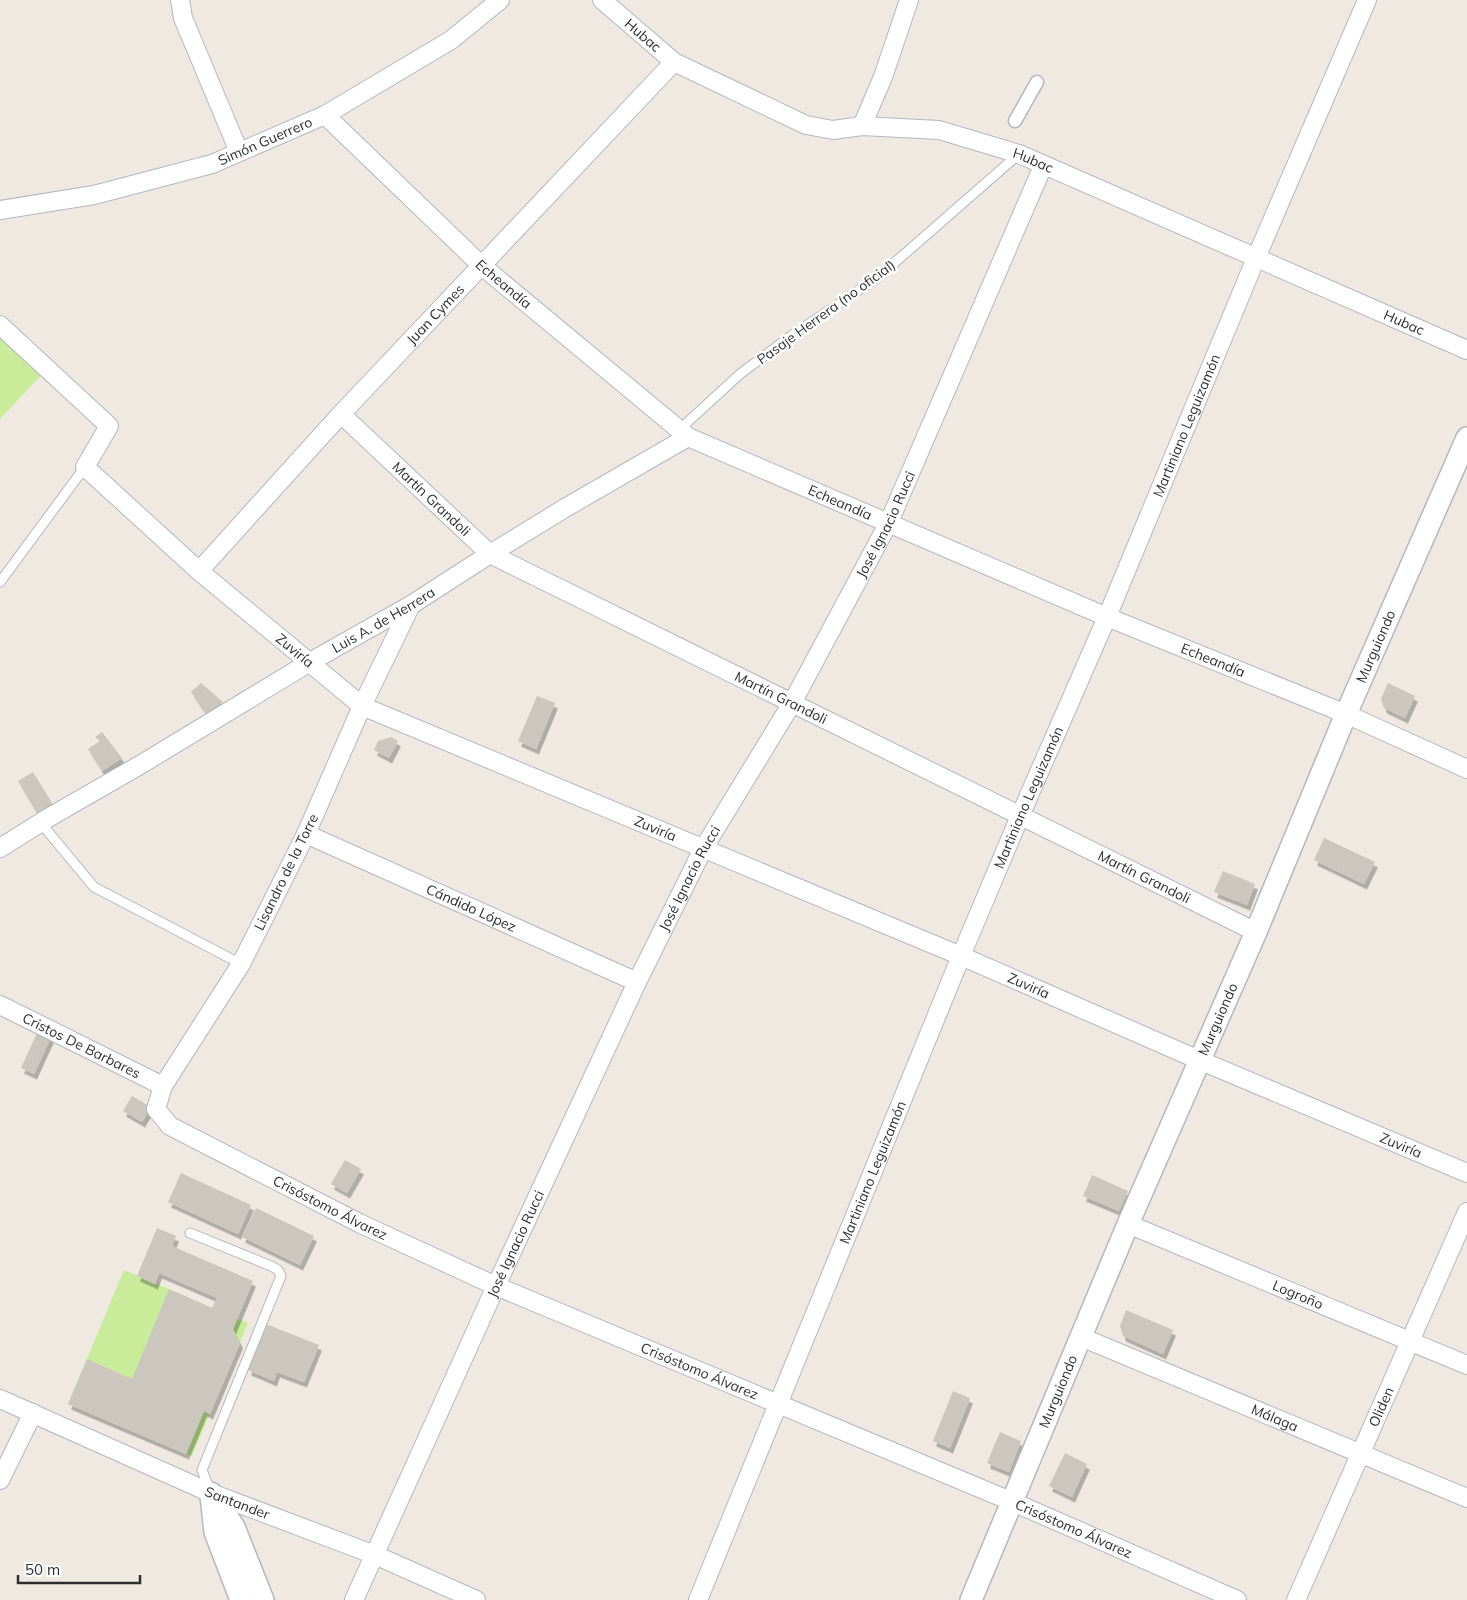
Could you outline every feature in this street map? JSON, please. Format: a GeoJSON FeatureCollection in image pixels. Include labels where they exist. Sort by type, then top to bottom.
{"type":"FeatureCollection","features":[{"type":"Feature","properties":{"kind":"street"},"geometry":{"type":"LineString","coordinates":[[180,0],[183,18],[239,152]]}},
{"type":"Feature","properties":{"kind":"street","name":"Simón Guerrero"},"geometry":{"type":"LineString","coordinates":[[0,210],[94,195],[212,164],[325,115],[451,40],[500,0]]}},
{"type":"Feature","properties":{"kind":"street","name":"Hubac"},"geometry":{"type":"LineString","coordinates":[[602,0],[674,62],[806,125],[833,130],[862,126],[939,130],[1019,154],[1467,350]]}},
{"type":"Feature","properties":{"kind":"street"},"geometry":{"type":"LineString","coordinates":[[862,126],[883,77],[909,0]]}},
{"type":"Feature","properties":{"kind":"street","name":"Martiniano Leguizamón"},"geometry":{"type":"LineString","coordinates":[[698,1600],[961,956],[1107,617],[1256,258],[1367,0]]}},
{"type":"Feature","properties":{"kind":"street","name":"Juan Cymes"},"geometry":{"type":"LineString","coordinates":[[199,571],[341,414],[674,62]]}},
{"type":"Feature","properties":{"kind":"street"},"geometry":{"type":"LineString","coordinates":[[1015,121],[1037,82]]}},
{"type":"Feature","properties":{"kind":"street","name":"Echeandía"},"geometry":{"type":"LineString","coordinates":[[325,115],[482,266],[683,433],[1107,617],[1346,714],[1467,768]]}},
{"type":"Feature","properties":{"kind":"street","name":"José Ignacio Rucci"},"geometry":{"type":"LineString","coordinates":[[354,1600],[496,1286],[637,982],[703,849],[792,703],[889,522],[1043,166]]}},
{"type":"Feature","properties":{"kind":"street"},"geometry":{"type":"LineString","coordinates":[[0,325],[109,426],[85,467]]}},
{"type":"Feature","properties":{"kind":"street","name":"Martín Grandoli"},"geometry":{"type":"LineString","coordinates":[[341,414],[490,554],[1256,932]]}},
{"type":"Feature","properties":{"kind":"street","name":"Luis A. de Herrera"},"geometry":{"type":"LineString","coordinates":[[0,848],[40,822],[140,765],[310,662],[411,605],[683,433]]}},
{"type":"Feature","properties":{"kind":"street","name":"Murguiondo"},"geometry":{"type":"LineString","coordinates":[[971,1600],[1128,1224],[1256,932],[1346,714],[1467,438]]}},
{"type":"Feature","properties":{"kind":"street","name":"Zuviría"},"geometry":{"type":"LineString","coordinates":[[85,467],[199,571],[362,706],[961,956],[1199,1060],[1467,1173]]}},
{"type":"Feature","properties":{"kind":"street","name":"Lisandro de la Torre"},"geometry":{"type":"LineString","coordinates":[[170,1126],[156,1109],[163,1086],[241,964],[306,834],[362,706],[411,605]]}},
{"type":"Feature","properties":{"kind":"street","name":"Cándido López"},"geometry":{"type":"LineString","coordinates":[[306,834],[637,982]]}},
{"type":"Feature","properties":{"kind":"street","name":"Cristos De Barbares"},"geometry":{"type":"LineString","coordinates":[[0,1005],[163,1086]]}},
{"type":"Feature","properties":{"kind":"street","name":"Crisóstomo Álvarez"},"geometry":{"type":"LineString","coordinates":[[170,1126],[359,1223],[496,1286],[1013,1502],[1237,1600]]}},
{"type":"Feature","properties":{"kind":"street","name":"Oliden"},"geometry":{"type":"LineString","coordinates":[[1296,1600],[1467,1212]]}},
{"type":"Feature","properties":{"kind":"street","name":"Logroño"},"geometry":{"type":"LineString","coordinates":[[1128,1224],[1467,1365]]}},
{"type":"Feature","properties":{"kind":"street","name":"Málaga"},"geometry":{"type":"LineString","coordinates":[[1081,1337],[1467,1498]]}},
{"type":"Feature","properties":{"kind":"street","name":"Santander"},"geometry":{"type":"LineString","coordinates":[[0,1399],[211,1493],[375,1555],[476,1600]]}},
{"type":"Feature","properties":{"kind":"street"},"geometry":{"type":"LineString","coordinates":[[0,1480],[33,1413]]}},
{"type":"Feature","properties":{"kind":"street"},"geometry":{"type":"LineString","coordinates":[[211,1493],[215,1532],[241,1600]]}},
{"type":"Feature","properties":{"kind":"street"},"geometry":{"type":"LineString","coordinates":[[211,1493],[234,1527],[263,1600]]}},
{"type":"Feature","properties":{"kind":"lane","name":"Pasaje Herrera (no oficial)"},"geometry":{"type":"LineString","coordinates":[[683,433],[740,374],[791,336],[877,278],[1019,154]]}},
{"type":"Feature","properties":{"kind":"lane"},"geometry":{"type":"LineString","coordinates":[[0,582],[85,467]]}},
{"type":"Feature","properties":{"kind":"lane"},"geometry":{"type":"LineString","coordinates":[[40,822],[94,887],[241,964]]}},
{"type":"Feature","properties":{"kind":"lane"},"geometry":{"type":"LineString","coordinates":[[190,1233],[271,1266],[278,1270],[281,1276],[202,1470],[211,1493]]}},
{"type":"Feature","properties":{"kind":"green space"},"geometry":{"type":"Polygon","coordinates":[[[0,325],[47,369],[0,419],[0,325]]]}},
{"type":"Feature","properties":{"kind":"green space"},"geometry":{"type":"Polygon","coordinates":[[[124,1270],[248,1323],[192,1456],[68,1404],[124,1270]]]}},
{"type":"Feature","properties":{"kind":"building"},"geometry":{"type":"Polygon","coordinates":[[[201,683],[223,702],[206,713],[191,692],[201,683]]]}},
{"type":"Feature","properties":{"kind":"building"},"geometry":{"type":"Polygon","coordinates":[[[1388,683],[1415,696],[1405,718],[1384,708],[1381,699],[1388,683]]]}},
{"type":"Feature","properties":{"kind":"building"},"geometry":{"type":"Polygon","coordinates":[[[537,696],[555,703],[536,749],[518,741],[537,696]]]}},
{"type":"Feature","properties":{"kind":"building"},"geometry":{"type":"Polygon","coordinates":[[[102,732],[122,758],[102,771],[88,749],[100,741],[95,737],[102,732]]]}},
{"type":"Feature","properties":{"kind":"building"},"geometry":{"type":"Polygon","coordinates":[[[391,737],[398,741],[389,758],[374,750],[378,741],[391,737]]]}},
{"type":"Feature","properties":{"kind":"building"},"geometry":{"type":"Polygon","coordinates":[[[33,772],[52,803],[37,813],[18,781],[33,772]]]}},
{"type":"Feature","properties":{"kind":"building"},"geometry":{"type":"Polygon","coordinates":[[[1324,838],[1375,862],[1364,884],[1314,860],[1324,838]]]}},
{"type":"Feature","properties":{"kind":"building"},"geometry":{"type":"Polygon","coordinates":[[[1223,871],[1255,884],[1247,905],[1214,892],[1223,871]]]}},
{"type":"Feature","properties":{"kind":"building"},"geometry":{"type":"Polygon","coordinates":[[[38,1031],[51,1037],[34,1074],[21,1068],[38,1031]]]}},
{"type":"Feature","properties":{"kind":"building"},"geometry":{"type":"Polygon","coordinates":[[[132,1096],[151,1107],[142,1122],[123,1111],[132,1096]]]}},
{"type":"Feature","properties":{"kind":"building"},"geometry":{"type":"Polygon","coordinates":[[[345,1160],[361,1169],[347,1193],[331,1184],[345,1160]]]}},
{"type":"Feature","properties":{"kind":"building"},"geometry":{"type":"Polygon","coordinates":[[[181,1173],[251,1205],[238,1234],[168,1202],[181,1173]]]}},
{"type":"Feature","properties":{"kind":"building"},"geometry":{"type":"Polygon","coordinates":[[[1092,1175],[1128,1191],[1119,1211],[1083,1196],[1092,1175]]]}},
{"type":"Feature","properties":{"kind":"building"},"geometry":{"type":"Polygon","coordinates":[[[256,1208],[314,1236],[300,1265],[242,1237],[256,1208]]]}},
{"type":"Feature","properties":{"kind":"building"},"geometry":{"type":"Polygon","coordinates":[[[157,1228],[176,1236],[172,1246],[253,1281],[233,1329],[240,1343],[210,1414],[204,1411],[186,1454],[68,1404],[87,1359],[132,1379],[169,1289],[212,1308],[217,1298],[159,1273],[155,1284],[137,1276],[157,1228]]]}},
{"type":"Feature","properties":{"kind":"building"},"geometry":{"type":"Polygon","coordinates":[[[1126,1310],[1173,1330],[1163,1354],[1123,1336],[1120,1326],[1126,1310]]]}},
{"type":"Feature","properties":{"kind":"building"},"geometry":{"type":"Polygon","coordinates":[[[266,1324],[319,1345],[304,1382],[277,1372],[274,1381],[248,1370],[266,1324]]]}},
{"type":"Feature","properties":{"kind":"building"},"geometry":{"type":"Polygon","coordinates":[[[953,1391],[970,1398],[950,1448],[933,1441],[953,1391]]]}},
{"type":"Feature","properties":{"kind":"building"},"geometry":{"type":"Polygon","coordinates":[[[1000,1432],[1021,1441],[1009,1472],[987,1463],[1000,1432]]]}},
{"type":"Feature","properties":{"kind":"building"},"geometry":{"type":"Polygon","coordinates":[[[1065,1453],[1087,1464],[1072,1497],[1049,1486],[1065,1453]]]}}]}
